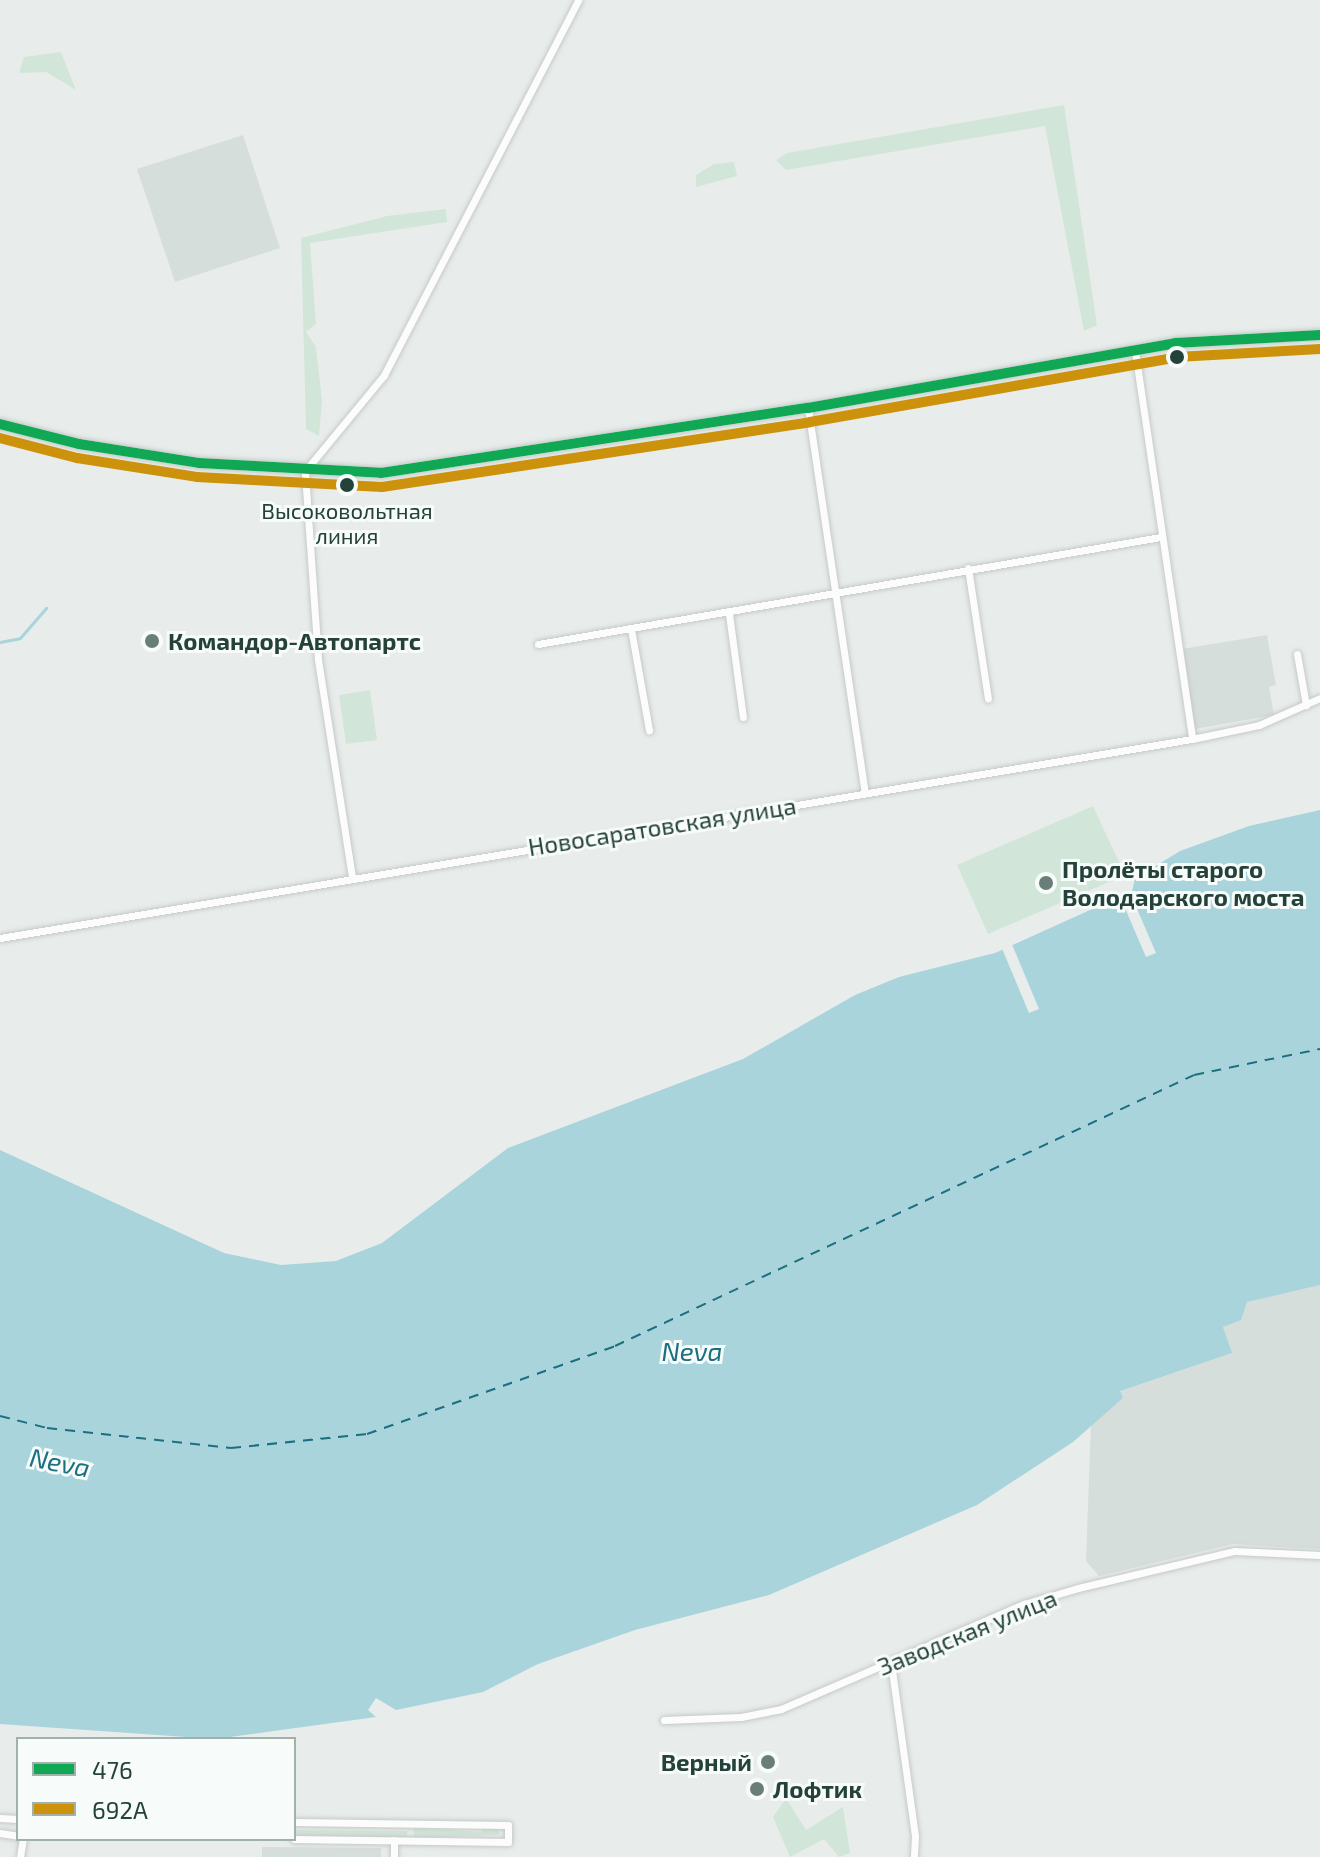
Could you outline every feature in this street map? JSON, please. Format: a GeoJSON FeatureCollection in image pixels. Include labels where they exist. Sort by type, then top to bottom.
{"type":"FeatureCollection","features":[{"type":"Feature","properties":{"kind":"main road"},"geometry":{"type":"LineString","coordinates":[[0,424],[128,453],[355,475],[419,469],[808,408],[1135,351],[1279,334],[1320,335]]}},
{"type":"Feature","properties":{"kind":"street"},"geometry":{"type":"LineString","coordinates":[[352,877],[318,659],[305,471],[384,375],[578,0]]}},
{"type":"Feature","properties":{"kind":"street"},"geometry":{"type":"LineString","coordinates":[[1135,351],[1192,739]]}},
{"type":"Feature","properties":{"kind":"street"},"geometry":{"type":"LineString","coordinates":[[808,408],[865,792]]}},
{"type":"Feature","properties":{"kind":"street"},"geometry":{"type":"LineString","coordinates":[[538,644],[729,614],[968,568],[1161,537]]}},
{"type":"Feature","properties":{"kind":"street"},"geometry":{"type":"LineString","coordinates":[[968,568],[988,698]]}},
{"type":"Feature","properties":{"kind":"street"},"geometry":{"type":"LineString","coordinates":[[729,614],[743,717]]}},
{"type":"Feature","properties":{"kind":"street"},"geometry":{"type":"LineString","coordinates":[[631,629],[649,730]]}},
{"type":"Feature","properties":{"kind":"street"},"geometry":{"type":"LineString","coordinates":[[1297,654],[1306,705]]}},
{"type":"Feature","properties":{"kind":"street","name":"Новосаратовская улица"},"geometry":{"type":"LineString","coordinates":[[0,938],[1192,739],[1259,725],[1320,698]]}},
{"type":"Feature","properties":{"kind":"street","name":"Заводская улица"},"geometry":{"type":"LineString","coordinates":[[664,1720],[741,1717],[781,1709],[1024,1604],[1078,1588],[1235,1551],[1320,1555]]}},
{"type":"Feature","properties":{"kind":"street"},"geometry":{"type":"LineString","coordinates":[[891,1663],[915,1836],[914,1857]]}},
{"type":"Feature","properties":{"kind":"street"},"geometry":{"type":"LineString","coordinates":[[296,1822],[508,1825],[508,1842],[296,1839]]}},
{"type":"Feature","properties":{"kind":"street"},"geometry":{"type":"LineString","coordinates":[[394,1840],[394,1857]]}},
{"type":"Feature","properties":{"kind":"shaded area"},"geometry":{"type":"Polygon","coordinates":[[[243,135],[280,248],[175,282],[137,169],[243,135]]]}},
{"type":"Feature","properties":{"kind":"shaded area"},"geometry":{"type":"Polygon","coordinates":[[[1267,635],[1276,685],[1269,687],[1274,715],[1195,729],[1182,649],[1267,635]]]}},
{"type":"Feature","properties":{"kind":"shaded area"},"geometry":{"type":"Polygon","coordinates":[[[1320,1285],[1320,1549],[1233,1544],[1099,1576],[1086,1561],[1091,1422],[1123,1398],[1119,1391],[1231,1353],[1223,1327],[1246,1302],[1320,1285]]]}},
{"type":"Feature","properties":{"kind":"shaded area"},"geometry":{"type":"Polygon","coordinates":[[[262,1847],[381,1848],[381,1857],[262,1857],[262,1847]]]}},
{"type":"Feature","properties":{"kind":"green space"},"geometry":{"type":"Polygon","coordinates":[[[61,52],[76,90],[46,72],[19,73],[24,57],[61,52]]]}},
{"type":"Feature","properties":{"kind":"green space"},"geometry":{"type":"Polygon","coordinates":[[[1064,105],[1097,325],[1084,331],[1045,126],[786,170],[776,160],[787,153],[1064,105]]]}},
{"type":"Feature","properties":{"kind":"green space"},"geometry":{"type":"Polygon","coordinates":[[[734,162],[737,176],[696,187],[696,175],[714,164],[734,162]]]}},
{"type":"Feature","properties":{"kind":"green space"},"geometry":{"type":"Polygon","coordinates":[[[446,209],[447,222],[310,243],[316,324],[306,332],[316,347],[322,400],[319,436],[306,429],[301,238],[387,216],[446,209]]]}},
{"type":"Feature","properties":{"kind":"green space"},"geometry":{"type":"Polygon","coordinates":[[[370,690],[377,740],[346,744],[339,695],[370,690]]]}},
{"type":"Feature","properties":{"kind":"green space"},"geometry":{"type":"Polygon","coordinates":[[[1093,806],[1125,875],[988,934],[957,865],[1093,806]]]}},
{"type":"Feature","properties":{"kind":"green space"},"geometry":{"type":"Polygon","coordinates":[[[786,1798],[806,1830],[843,1807],[850,1853],[839,1857],[824,1839],[790,1857],[773,1817],[786,1798]]]}},
{"type":"Feature","properties":{"kind":"green space"},"geometry":{"type":"Polygon","coordinates":[[[485,1827],[498,1829],[500,1835],[414,1838],[414,1828],[481,1832],[485,1827]]]}},
{"type":"Feature","properties":{"kind":"green space"},"geometry":{"type":"Polygon","coordinates":[[[296,1830],[407,1831],[407,1838],[296,1837],[296,1830]]]}},
{"type":"Feature","properties":{"kind":"water","name":"Neva"},"geometry":{"type":"Polygon","coordinates":[[[1320,810],[1320,1285],[1247,1302],[1241,1320],[1223,1327],[1232,1353],[1120,1391],[1123,1398],[1073,1442],[977,1505],[769,1595],[635,1630],[538,1664],[483,1692],[396,1710],[376,1698],[368,1710],[376,1717],[230,1737],[186,1737],[0,1724],[0,1150],[224,1253],[281,1265],[336,1261],[382,1243],[508,1148],[743,1059],[855,995],[899,977],[995,953],[1132,891],[1135,879],[1180,851],[1249,826],[1320,810]]]}},
{"type":"Feature","properties":{"kind":"pier"},"geometry":{"type":"Polygon","coordinates":[[[1128,888],[1156,953],[1146,957],[1118,892],[1128,888]]]}},
{"type":"Feature","properties":{"kind":"pier"},"geometry":{"type":"Polygon","coordinates":[[[1011,942],[1039,1009],[1029,1013],[1001,946],[1011,942]]]}},
{"type":"Feature","properties":{"kind":"waterway"},"geometry":{"type":"LineString","coordinates":[[0,642],[20,638],[46,608]]}},
{"type":"Feature","properties":{"kind":"ferry route"},"geometry":{"type":"LineString","coordinates":[[0,1416],[47,1428],[231,1448],[367,1434],[615,1346],[1194,1075],[1320,1049]]}},
{"type":"Feature","properties":{"kind":"transit line","name":"476"},"geometry":{"type":"LineString","coordinates":[[0,424],[79,444],[199,463],[381,473],[808,408],[1175,343],[1320,335]]}},
{"type":"Feature","properties":{"kind":"transit line","name":"692А"},"geometry":{"type":"LineString","coordinates":[[0,438],[77,458],[197,477],[382,487],[810,422],[1177,357],[1320,349]]}},
{"type":"Feature","properties":{"kind":"place","name":"Высоковольтная линия"},"geometry":{"type":"Point","coordinates":[347,485]}},
{"type":"Feature","properties":{"kind":"place","name":"Командор-Автопартс"},"geometry":{"type":"Point","coordinates":[152,641]}},
{"type":"Feature","properties":{"kind":"place","name":"Пролёты старого Володарского моста"},"geometry":{"type":"Point","coordinates":[1046,883]}},
{"type":"Feature","properties":{"kind":"place","name":"Верный"},"geometry":{"type":"Point","coordinates":[768,1762]}},
{"type":"Feature","properties":{"kind":"place","name":"Лофтик"},"geometry":{"type":"Point","coordinates":[757,1789]}}]}
